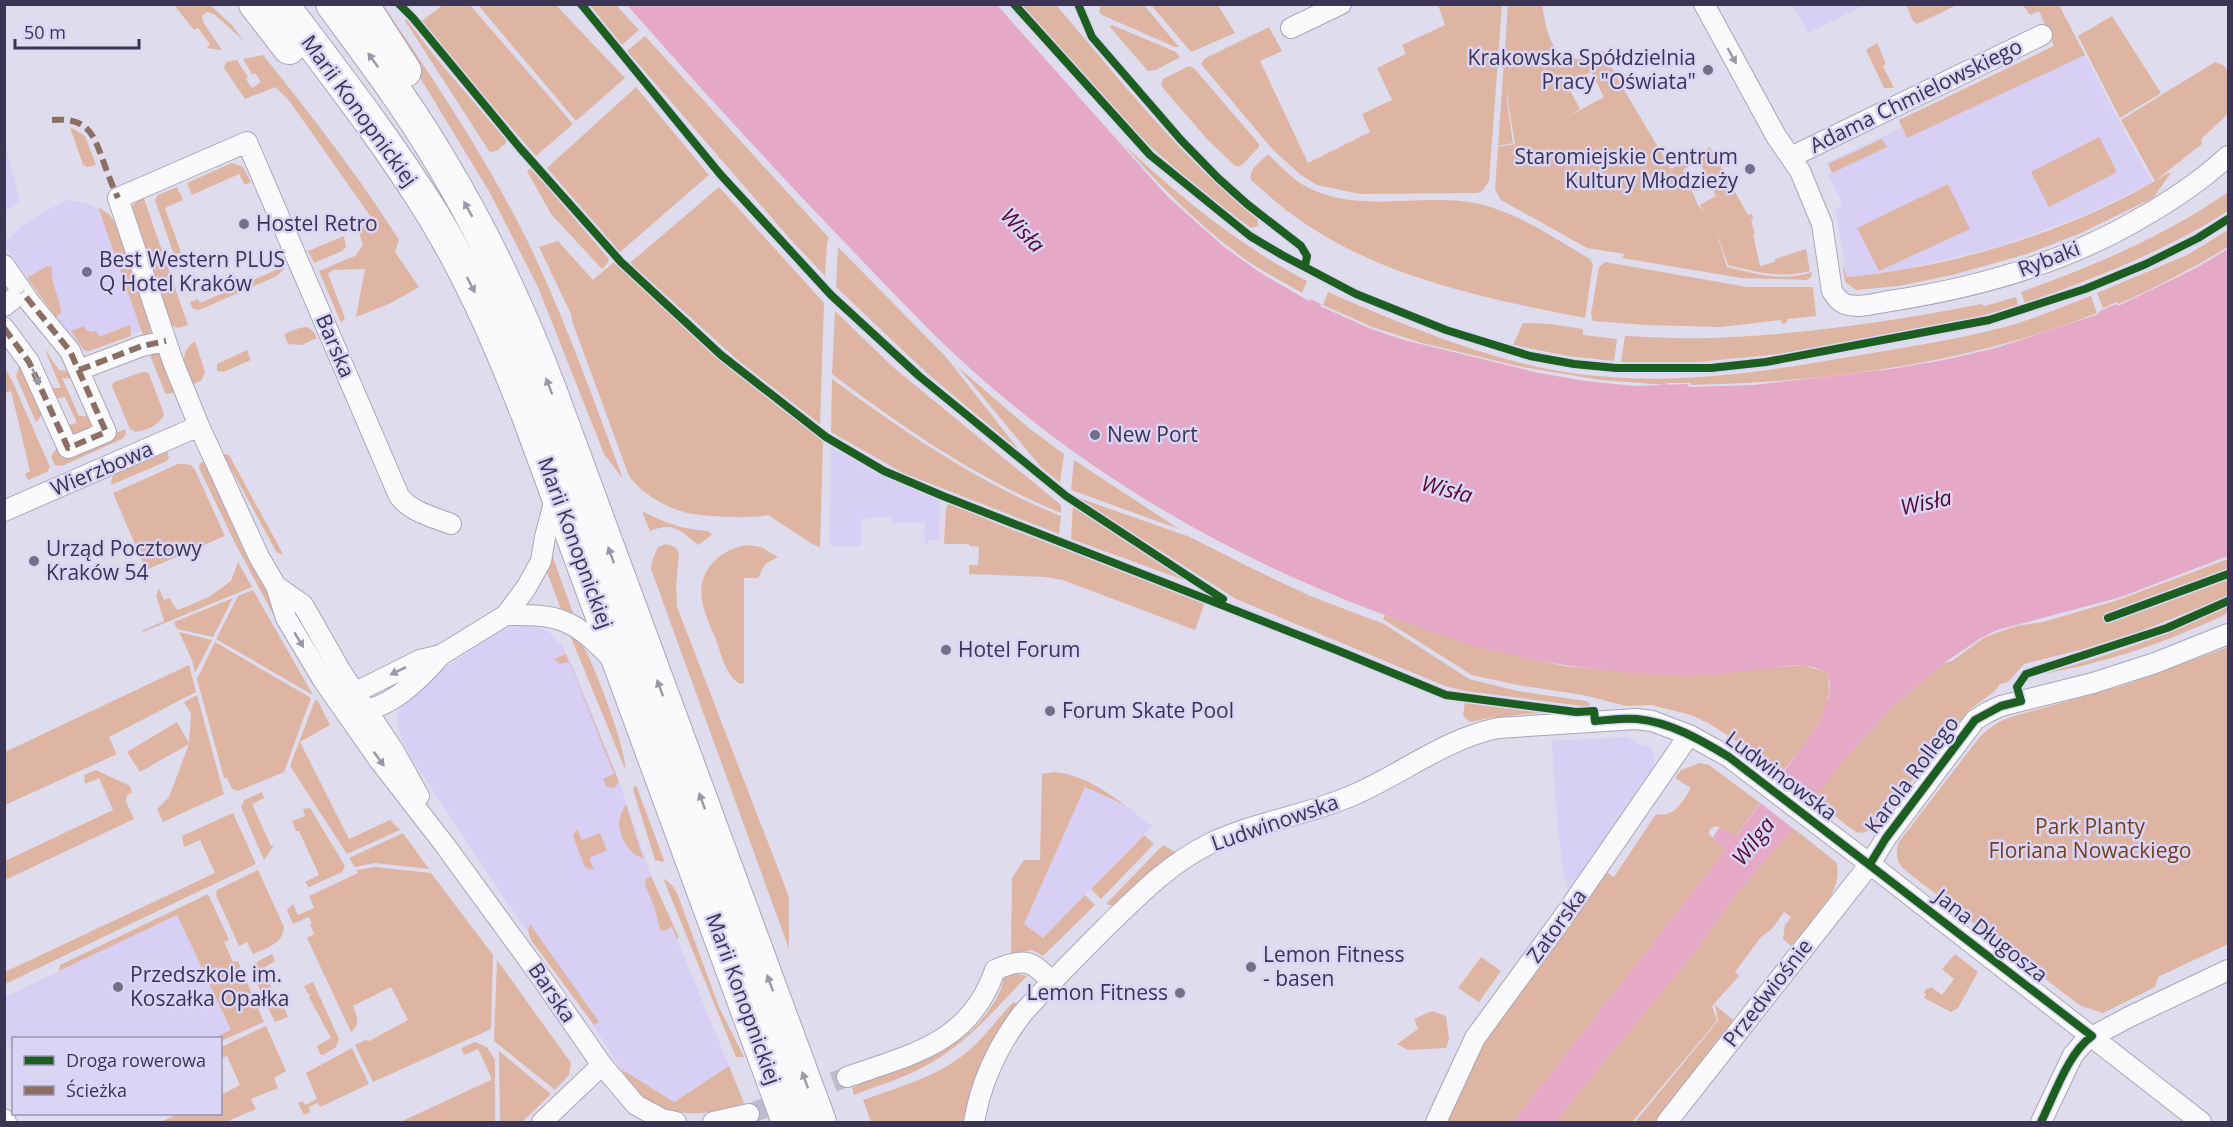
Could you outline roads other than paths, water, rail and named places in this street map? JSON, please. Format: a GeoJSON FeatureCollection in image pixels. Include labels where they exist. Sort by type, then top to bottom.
{"type":"FeatureCollection","features":[{"type":"Feature","properties":{"kind":"main road"},"geometry":{"type":"LineString","coordinates":[[255,4],[336,108],[386,145]]}},
{"type":"Feature","properties":{"kind":"main road","name":"Marii Konopnickiej"},"geometry":{"type":"LineString","coordinates":[[282,4],[386,145],[434,217],[482,307],[513,377],[788,1122]]}},
{"type":"Feature","properties":{"kind":"main road","name":"Marii Konopnickiej"},"geometry":{"type":"LineString","coordinates":[[332,4],[441,161],[490,249],[522,316],[820,1122]]}},
{"type":"Feature","properties":{"kind":"main road"},"geometry":{"type":"LineString","coordinates":[[362,4],[416,87],[431,125],[441,161]]}},
{"type":"Feature","properties":{"kind":"street"},"geometry":{"type":"LineString","coordinates":[[1291,28],[1341,4]]}},
{"type":"Feature","properties":{"kind":"street"},"geometry":{"type":"LineString","coordinates":[[1704,4],[1776,136],[1791,157]]}},
{"type":"Feature","properties":{"kind":"street","name":"Adama Chmielowskiego"},"geometry":{"type":"LineString","coordinates":[[1791,157],[2042,35]]}},
{"type":"Feature","properties":{"kind":"street","name":"Barska"},"geometry":{"type":"LineString","coordinates":[[451,524],[418,511],[399,496],[246,142],[118,198],[166,341],[199,426],[259,557],[276,586],[286,618],[323,680],[379,760],[536,970],[602,1065],[636,1105],[662,1119],[676,1122]]}},
{"type":"Feature","properties":{"kind":"street","name":"Rybaki"},"geometry":{"type":"LineString","coordinates":[[1791,157],[1800,171],[1822,224],[1832,291],[1838,300],[1847,305],[1861,305],[1923,296],[2008,274],[2050,259],[2138,220],[2182,192],[2229,156]]}},
{"type":"Feature","properties":{"kind":"street"},"geometry":{"type":"LineString","coordinates":[[4,265],[22,292],[67,347],[106,432],[68,448],[29,362],[4,328]]}},
{"type":"Feature","properties":{"kind":"street"},"geometry":{"type":"LineString","coordinates":[[4,306],[22,292]]}},
{"type":"Feature","properties":{"kind":"street"},"geometry":{"type":"LineString","coordinates":[[79,370],[142,346],[166,341]]}},
{"type":"Feature","properties":{"kind":"street","name":"Wierzbowa"},"geometry":{"type":"LineString","coordinates":[[4,511],[199,426]]}},
{"type":"Feature","properties":{"kind":"street"},"geometry":{"type":"LineString","coordinates":[[345,711],[356,692],[420,660],[441,654],[506,615],[526,588],[541,561],[556,493]]}},
{"type":"Feature","properties":{"kind":"street","name":"Barska"},"geometry":{"type":"LineString","coordinates":[[276,586],[303,605],[394,750],[444,844]]}},
{"type":"Feature","properties":{"kind":"street"},"geometry":{"type":"LineString","coordinates":[[506,615],[543,615],[564,620],[591,638],[620,668]]}},
{"type":"Feature","properties":{"kind":"street","name":"Karola Rollego"},"geometry":{"type":"LineString","coordinates":[[1870,864],[1886,838],[1975,720],[2001,706],[2093,683],[2155,663],[2229,634]]}},
{"type":"Feature","properties":{"kind":"street"},"geometry":{"type":"LineString","coordinates":[[345,711],[369,710],[399,694],[428,671],[441,654]]}},
{"type":"Feature","properties":{"kind":"street","name":"Ludwinowska"},"geometry":{"type":"LineString","coordinates":[[974,1122],[985,1078],[996,1055],[1022,1014],[1147,887],[1175,864],[1236,832],[1350,797],[1441,747],[1465,737],[1498,728],[1636,719],[1661,724],[1689,735],[1728,757],[1870,864]]}},
{"type":"Feature","properties":{"kind":"street","name":"Zatorska"},"geometry":{"type":"LineString","coordinates":[[1436,1122],[1475,1038],[1562,919],[1689,735]]}},
{"type":"Feature","properties":{"kind":"street","name":"Jana Długosza"},"geometry":{"type":"LineString","coordinates":[[1870,864],[2201,1122]]}},
{"type":"Feature","properties":{"kind":"street","name":"Przedwiośnie"},"geometry":{"type":"LineString","coordinates":[[1667,1122],[1870,864]]}},
{"type":"Feature","properties":{"kind":"street"},"geometry":{"type":"LineString","coordinates":[[847,1077],[913,1053],[956,1031],[975,1010],[989,989],[995,970],[1010,964],[1027,963],[1040,968],[1051,982]]}},
{"type":"Feature","properties":{"kind":"street"},"geometry":{"type":"LineString","coordinates":[[2041,1122],[2073,1055],[2082,1044],[2092,1036],[2229,970]]}},
{"type":"Feature","properties":{"kind":"street"},"geometry":{"type":"LineString","coordinates":[[542,1122],[602,1065]]}},
{"type":"Feature","properties":{"kind":"street"},"geometry":{"type":"LineString","coordinates":[[713,1122],[749,1114]]}},
{"type":"Feature","properties":{"kind":"water"},"geometry":{"type":"Polygon","coordinates":[[[627,5],[997,5],[1168,197],[1223,246],[1259,272],[1309,301],[1310,299],[1321,304],[1320,306],[1371,329],[1404,340],[1539,373],[1585,381],[1635,386],[1754,385],[1891,369],[1944,360],[1996,348],[2099,314],[2098,312],[2116,304],[2118,306],[2196,268],[2228,249],[2228,556],[2121,597],[1997,630],[1944,663],[1893,707],[1842,762],[1793,828],[1737,893],[1690,958],[1555,1122],[1513,1122],[1726,850],[1713,837],[1719,828],[1737,835],[1817,727],[1829,698],[1830,684],[1826,672],[1797,665],[1711,674],[1640,673],[1565,665],[1491,650],[1417,627],[1322,590],[1221,542],[1172,515],[1078,455],[1033,422],[954,353],[794,189],[627,5]]]}},
{"type":"Feature","properties":{"kind":"tunnel"},"geometry":{"type":"LineString","coordinates":[[749,1114],[847,1077]]}},
{"type":"Feature","properties":{"kind":"place","name":"Krakowska Spółdzielnia Pracy \"Oświata\""},"geometry":{"type":"Point","coordinates":[1708,70]}},
{"type":"Feature","properties":{"kind":"place","name":"Staromiejskie Centrum Kultury Młodzieży"},"geometry":{"type":"Point","coordinates":[1750,169]}},
{"type":"Feature","properties":{"kind":"place","name":"Hostel Retro"},"geometry":{"type":"Point","coordinates":[244,224]}},
{"type":"Feature","properties":{"kind":"place","name":"Best Western PLUS Q Hotel Kraków"},"geometry":{"type":"Point","coordinates":[87,272]}},
{"type":"Feature","properties":{"kind":"place","name":"New Port"},"geometry":{"type":"Point","coordinates":[1095,435]}},
{"type":"Feature","properties":{"kind":"place","name":"Urząd Pocztowy Kraków 54"},"geometry":{"type":"Point","coordinates":[34,561]}},
{"type":"Feature","properties":{"kind":"place","name":"Hotel Forum"},"geometry":{"type":"Point","coordinates":[946,650]}},
{"type":"Feature","properties":{"kind":"place","name":"Forum Skate Pool"},"geometry":{"type":"Point","coordinates":[1050,711]}},
{"type":"Feature","properties":{"kind":"place","name":"Lemon Fitness - basen"},"geometry":{"type":"Point","coordinates":[1251,967]}},
{"type":"Feature","properties":{"kind":"place","name":"Przedszkole im. Koszałka Opałka"},"geometry":{"type":"Point","coordinates":[118,987]}},
{"type":"Feature","properties":{"kind":"place","name":"Lemon Fitness"},"geometry":{"type":"Point","coordinates":[1180,993]}},
{"type":"Feature","properties":{"kind":"water label","name":"Wisła"},"geometry":{"type":"Point","coordinates":[1023,230]}},
{"type":"Feature","properties":{"kind":"water label","name":"Wisła"},"geometry":{"type":"Point","coordinates":[1447,489]}},
{"type":"Feature","properties":{"kind":"water label","name":"Wisła"},"geometry":{"type":"Point","coordinates":[1926,502]}},
{"type":"Feature","properties":{"kind":"water label","name":"Wilga"},"geometry":{"type":"Point","coordinates":[1753,841]}},
{"type":"Feature","properties":{"kind":"park label","name":"Park Planty Floriana Nowackiego"},"geometry":{"type":"Point","coordinates":[2090,839]}}]}
